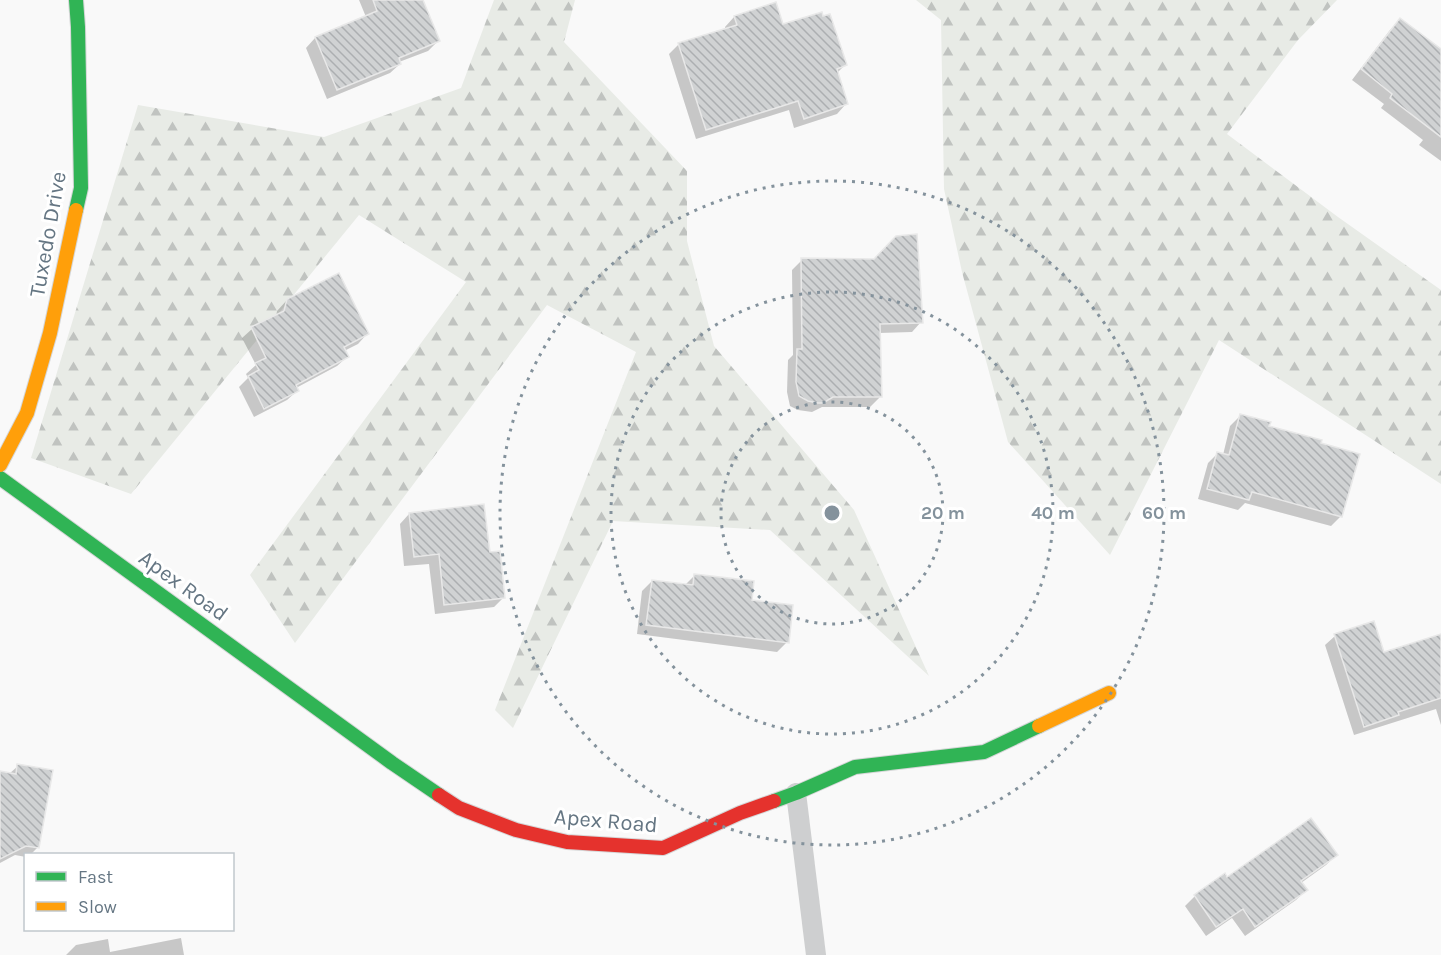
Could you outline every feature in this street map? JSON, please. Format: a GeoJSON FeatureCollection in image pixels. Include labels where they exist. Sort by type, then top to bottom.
{"type":"FeatureCollection","features":[{"type":"Feature","properties":{"kind":"street","name":"Tuxedo Drive"},"geometry":{"type":"LineString","coordinates":[[0,465],[27,413],[51,333],[81,188],[78,27],[75,0]]}},
{"type":"Feature","properties":{"kind":"street","name":"Apex Road"},"geometry":{"type":"LineString","coordinates":[[0,477],[392,763],[459,808],[516,830],[567,842],[663,848],[740,813],[796,793],[855,767],[984,752],[1109,693]]}},
{"type":"Feature","properties":{"kind":"lane"},"geometry":{"type":"LineString","coordinates":[[796,793],[816,955]]}},
{"type":"Feature","properties":{"kind":"green space"},"geometry":{"type":"Polygon","coordinates":[[[494,0],[575,0],[564,42],[687,171],[687,241],[714,346],[854,510],[929,676],[770,530],[613,521],[513,728],[495,710],[636,352],[547,305],[295,643],[250,575],[466,282],[359,215],[131,494],[31,458],[138,105],[324,137],[461,88],[494,0]]]}},
{"type":"Feature","properties":{"kind":"green space"},"geometry":{"type":"Polygon","coordinates":[[[916,0],[1337,0],[1298,40],[1227,134],[1441,290],[1441,484],[1219,340],[1110,555],[1008,442],[962,272],[944,189],[941,20],[916,0]]]}},
{"type":"Feature","properties":{"kind":"building"},"geometry":{"type":"Polygon","coordinates":[[[373,0],[423,0],[440,41],[399,58],[401,64],[337,90],[315,37],[377,11],[373,0]]]}},
{"type":"Feature","properties":{"kind":"building"},"geometry":{"type":"Polygon","coordinates":[[[776,2],[783,24],[822,12],[823,16],[830,14],[847,65],[837,69],[848,104],[804,119],[798,101],[706,130],[678,43],[737,25],[734,16],[776,2]]]}},
{"type":"Feature","properties":{"kind":"building"},"geometry":{"type":"Polygon","coordinates":[[[1400,18],[1441,49],[1441,137],[1390,98],[1392,94],[1361,69],[1400,18]]]}},
{"type":"Feature","properties":{"kind":"building"},"geometry":{"type":"Polygon","coordinates":[[[917,234],[923,323],[880,324],[882,397],[833,397],[823,403],[818,403],[799,396],[796,382],[797,349],[802,349],[801,258],[874,259],[896,236],[917,234]]]}},
{"type":"Feature","properties":{"kind":"building"},"geometry":{"type":"Polygon","coordinates":[[[339,273],[369,334],[344,347],[349,357],[296,385],[299,391],[264,409],[248,376],[259,370],[255,363],[266,358],[251,327],[284,311],[287,299],[339,273]]]}},
{"type":"Feature","properties":{"kind":"building"},"geometry":{"type":"Polygon","coordinates":[[[1240,414],[1271,422],[1269,426],[1322,440],[1321,443],[1360,454],[1342,517],[1252,492],[1249,500],[1207,489],[1217,452],[1229,455],[1240,414]]]}},
{"type":"Feature","properties":{"kind":"building"},"geometry":{"type":"Polygon","coordinates":[[[484,504],[490,552],[500,551],[505,598],[444,605],[439,554],[414,557],[409,513],[484,504]]]}},
{"type":"Feature","properties":{"kind":"building"},"geometry":{"type":"Polygon","coordinates":[[[694,574],[754,581],[752,600],[793,605],[789,643],[646,625],[652,580],[693,585],[694,574]]]}},
{"type":"Feature","properties":{"kind":"building"},"geometry":{"type":"Polygon","coordinates":[[[1374,621],[1384,652],[1441,634],[1441,698],[1398,712],[1399,715],[1364,727],[1334,634],[1374,621]]]}},
{"type":"Feature","properties":{"kind":"building"},"geometry":{"type":"Polygon","coordinates":[[[17,764],[53,770],[39,848],[26,846],[0,859],[0,771],[16,774],[17,764]]]}},
{"type":"Feature","properties":{"kind":"building"},"geometry":{"type":"Polygon","coordinates":[[[1311,818],[1338,855],[1301,881],[1308,890],[1255,927],[1243,909],[1216,927],[1194,895],[1225,873],[1227,877],[1311,818]]]}},
{"type":"Feature","properties":{"kind":"traffic: fast"},"geometry":{"type":"LineString","coordinates":[[76,0],[81,188],[76,210]]}},
{"type":"Feature","properties":{"kind":"traffic: fast"},"geometry":{"type":"LineString","coordinates":[[0,478],[439,795]]}},
{"type":"Feature","properties":{"kind":"traffic: fast"},"geometry":{"type":"LineString","coordinates":[[774,801],[855,767],[984,752],[1039,726]]}},
{"type":"Feature","properties":{"kind":"traffic: slow"},"geometry":{"type":"LineString","coordinates":[[0,465],[27,413],[50,333],[76,210]]}},
{"type":"Feature","properties":{"kind":"traffic: slow"},"geometry":{"type":"LineString","coordinates":[[1039,726],[1109,693]]}},
{"type":"Feature","properties":{"kind":"traffic: jam"},"geometry":{"type":"LineString","coordinates":[[439,795],[459,808],[516,830],[567,842],[663,848],[740,813],[774,801]]}}]}
